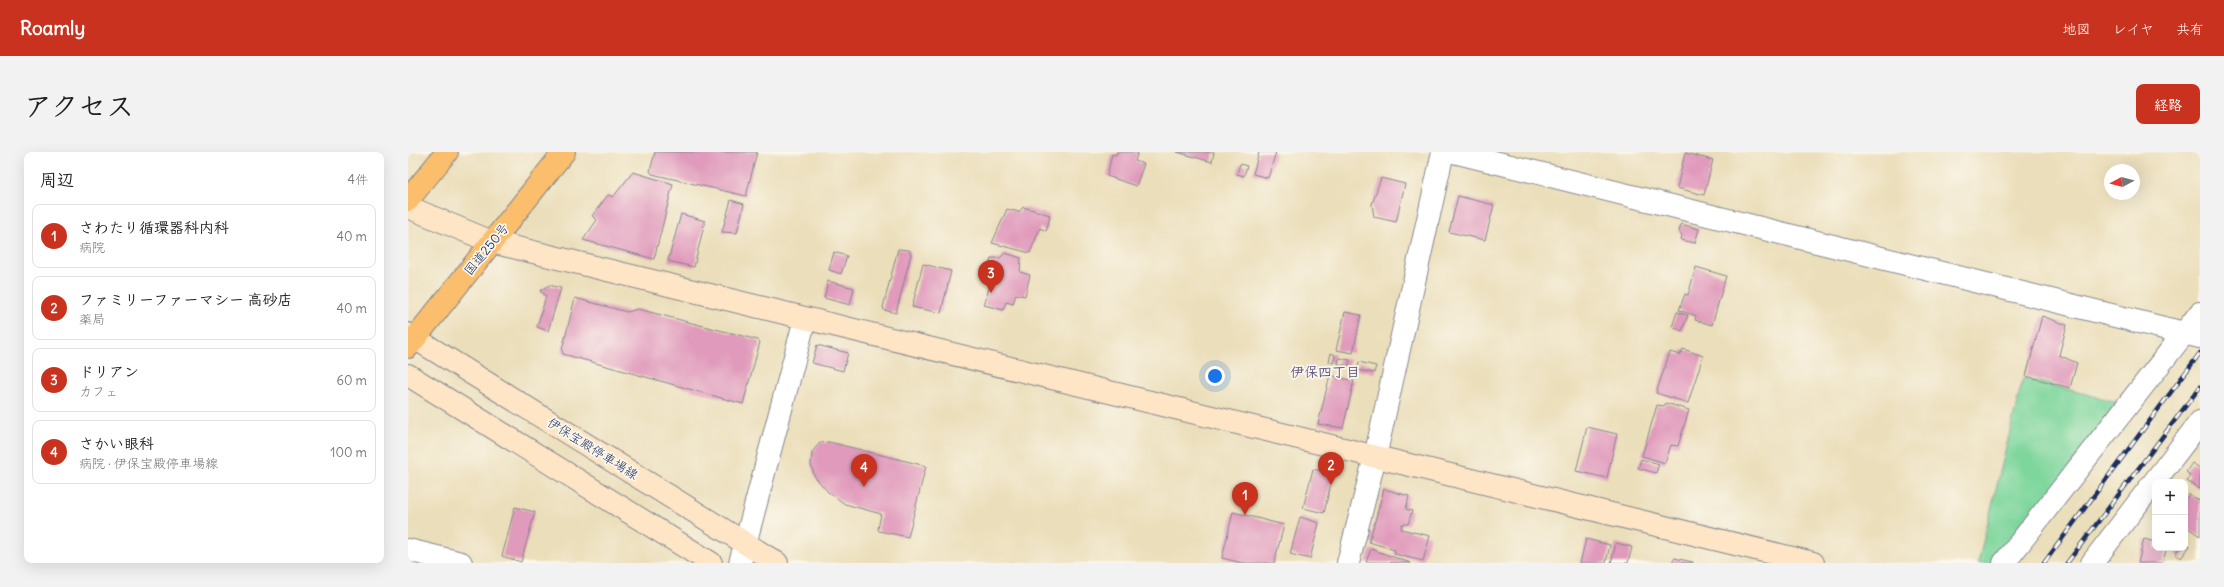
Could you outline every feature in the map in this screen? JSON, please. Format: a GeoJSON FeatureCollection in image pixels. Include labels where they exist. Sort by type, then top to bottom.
{"type":"FeatureCollection","features":[{"type":"Feature","properties":{"kind":"highway"},"geometry":{"type":"LineString","coordinates":[[408,200],[447,152]]}},
{"type":"Feature","properties":{"kind":"highway","name":"国道250号"},"geometry":{"type":"LineString","coordinates":[[411,339],[492,242],[564,152]]}},
{"type":"Feature","properties":{"kind":"street"},"geometry":{"type":"LineString","coordinates":[[1348,563],[1375,457],[1443,152]]}},
{"type":"Feature","properties":{"kind":"street"},"geometry":{"type":"LineString","coordinates":[[1454,152],[2192,335]]}},
{"type":"Feature","properties":{"kind":"street"},"geometry":{"type":"LineString","coordinates":[[408,207],[492,242],[1813,563]]}},
{"type":"Feature","properties":{"kind":"street"},"geometry":{"type":"LineString","coordinates":[[2004,563],[2192,335],[2200,313]]}},
{"type":"Feature","properties":{"kind":"street"},"geometry":{"type":"LineString","coordinates":[[743,553],[805,319]]}},
{"type":"Feature","properties":{"kind":"street","name":"伊保宝殿停車場線"},"geometry":{"type":"LineString","coordinates":[[411,339],[743,553],[777,563]]}},
{"type":"Feature","properties":{"kind":"street"},"geometry":{"type":"LineString","coordinates":[[408,375],[711,563]]}},
{"type":"Feature","properties":{"kind":"street"},"geometry":{"type":"LineString","coordinates":[[2092,563],[2200,422]]}},
{"type":"Feature","properties":{"kind":"street"},"geometry":{"type":"LineString","coordinates":[[408,550],[461,563]]}},
{"type":"Feature","properties":{"kind":"green space"},"geometry":{"type":"Polygon","coordinates":[[[2023,378],[2117,402],[1999,563],[1978,563],[2023,378]]]}},
{"type":"Feature","properties":{"kind":"building"},"geometry":{"type":"Polygon","coordinates":[[[655,152],[757,152],[746,196],[652,174],[650,171],[655,152]]]}},
{"type":"Feature","properties":{"kind":"building"},"geometry":{"type":"Polygon","coordinates":[[[1117,152],[1138,152],[1135,161],[1144,164],[1136,186],[1107,176],[1112,154],[1116,155],[1117,152]]]}},
{"type":"Feature","properties":{"kind":"building"},"geometry":{"type":"Polygon","coordinates":[[[1177,152],[1214,152],[1212,162],[1177,152]]]}},
{"type":"Feature","properties":{"kind":"building"},"geometry":{"type":"Polygon","coordinates":[[[1259,152],[1276,152],[1268,178],[1253,174],[1259,152]]]}},
{"type":"Feature","properties":{"kind":"building"},"geometry":{"type":"Polygon","coordinates":[[[1685,153],[1713,160],[1704,195],[1677,188],[1685,153]]]}},
{"type":"Feature","properties":{"kind":"building"},"geometry":{"type":"Polygon","coordinates":[[[1240,164],[1247,166],[1244,176],[1237,174],[1240,164]]]}},
{"type":"Feature","properties":{"kind":"building"},"geometry":{"type":"Polygon","coordinates":[[[633,172],[673,184],[654,259],[583,240],[597,220],[592,216],[608,195],[613,197],[633,172]]]}},
{"type":"Feature","properties":{"kind":"building"},"geometry":{"type":"Polygon","coordinates":[[[1381,178],[1405,184],[1396,222],[1374,217],[1372,204],[1381,178]]]}},
{"type":"Feature","properties":{"kind":"building"},"geometry":{"type":"Polygon","coordinates":[[[1458,196],[1494,205],[1485,240],[1449,232],[1458,196]]]}},
{"type":"Feature","properties":{"kind":"building"},"geometry":{"type":"Polygon","coordinates":[[[731,200],[744,204],[737,233],[722,232],[731,200]]]}},
{"type":"Feature","properties":{"kind":"building"},"geometry":{"type":"Polygon","coordinates":[[[1023,207],[1050,215],[1046,231],[1040,228],[1030,253],[992,243],[1007,209],[1019,212],[1023,207]]]}},
{"type":"Feature","properties":{"kind":"building"},"geometry":{"type":"Polygon","coordinates":[[[681,214],[705,221],[694,267],[668,261],[681,214]]]}},
{"type":"Feature","properties":{"kind":"building"},"geometry":{"type":"Polygon","coordinates":[[[1681,224],[1699,229],[1695,243],[1681,240],[1682,235],[1679,231],[1681,224]]]}},
{"type":"Feature","properties":{"kind":"building"},"geometry":{"type":"Polygon","coordinates":[[[898,249],[909,250],[911,254],[896,313],[884,310],[883,307],[898,249]]]}},
{"type":"Feature","properties":{"kind":"building"},"geometry":{"type":"Polygon","coordinates":[[[834,252],[847,256],[841,274],[829,270],[834,252]]]}},
{"type":"Feature","properties":{"kind":"building"},"geometry":{"type":"Polygon","coordinates":[[[1005,253],[1021,258],[1020,272],[1030,275],[1025,296],[1016,294],[1013,304],[1006,302],[1003,310],[984,305],[994,272],[988,270],[991,258],[1000,258],[1005,253]]]}},
{"type":"Feature","properties":{"kind":"building"},"geometry":{"type":"Polygon","coordinates":[[[923,264],[951,271],[941,313],[912,307],[923,264]]]}},
{"type":"Feature","properties":{"kind":"building"},"geometry":{"type":"Polygon","coordinates":[[[1696,267],[1726,276],[1712,325],[1695,320],[1696,316],[1679,310],[1685,294],[1688,295],[1696,267]]]}},
{"type":"Feature","properties":{"kind":"building"},"geometry":{"type":"Polygon","coordinates":[[[828,281],[854,288],[850,305],[824,298],[828,281]]]}},
{"type":"Feature","properties":{"kind":"building"},"geometry":{"type":"Polygon","coordinates":[[[549,285],[561,288],[548,331],[537,327],[546,296],[540,291],[549,285]]]}},
{"type":"Feature","properties":{"kind":"building"},"geometry":{"type":"Polygon","coordinates":[[[575,298],[627,312],[638,309],[758,340],[760,342],[743,404],[563,354],[562,350],[575,298]]]}},
{"type":"Feature","properties":{"kind":"building"},"geometry":{"type":"Polygon","coordinates":[[[1345,312],[1361,315],[1353,353],[1336,350],[1345,312]]]}},
{"type":"Feature","properties":{"kind":"building"},"geometry":{"type":"Polygon","coordinates":[[[1677,312],[1688,315],[1682,331],[1672,327],[1677,312]]]}},
{"type":"Feature","properties":{"kind":"building"},"geometry":{"type":"Polygon","coordinates":[[[2042,316],[2067,325],[2059,355],[2077,363],[2070,388],[2026,376],[2042,316]]]}},
{"type":"Feature","properties":{"kind":"building"},"geometry":{"type":"Polygon","coordinates":[[[817,345],[848,353],[843,371],[812,363],[817,345]]]}},
{"type":"Feature","properties":{"kind":"building"},"geometry":{"type":"Polygon","coordinates":[[[1683,349],[1703,356],[1688,403],[1656,393],[1670,352],[1680,355],[1683,349]]]}},
{"type":"Feature","properties":{"kind":"building"},"geometry":{"type":"Polygon","coordinates":[[[1331,353],[1335,355],[1333,363],[1329,362],[1331,353]]]}},
{"type":"Feature","properties":{"kind":"building"},"geometry":{"type":"Polygon","coordinates":[[[1339,358],[1350,360],[1349,366],[1338,364],[1339,358]]]}},
{"type":"Feature","properties":{"kind":"building"},"geometry":{"type":"Polygon","coordinates":[[[1359,362],[1376,366],[1374,373],[1357,370],[1359,362]]]}},
{"type":"Feature","properties":{"kind":"building"},"geometry":{"type":"Polygon","coordinates":[[[1330,375],[1354,381],[1343,428],[1318,424],[1330,375]]]}},
{"type":"Feature","properties":{"kind":"building"},"geometry":{"type":"Polygon","coordinates":[[[1666,403],[1689,410],[1678,446],[1671,445],[1665,463],[1642,456],[1657,405],[1664,406],[1666,403]]]}},
{"type":"Feature","properties":{"kind":"building"},"geometry":{"type":"Polygon","coordinates":[[[1587,427],[1617,434],[1607,478],[1576,471],[1587,427]]]}},
{"type":"Feature","properties":{"kind":"building"},"geometry":{"type":"Polygon","coordinates":[[[829,442],[926,466],[908,537],[879,531],[878,529],[881,514],[845,504],[828,492],[815,477],[811,465],[812,452],[820,443],[829,442]]]}},
{"type":"Feature","properties":{"kind":"building"},"geometry":{"type":"Polygon","coordinates":[[[1641,459],[1659,464],[1656,473],[1638,468],[1641,459]]]}},
{"type":"Feature","properties":{"kind":"building"},"geometry":{"type":"Polygon","coordinates":[[[2192,463],[2200,468],[2200,489],[2188,482],[2190,475],[2186,472],[2192,463]]]}},
{"type":"Feature","properties":{"kind":"building"},"geometry":{"type":"Polygon","coordinates":[[[1313,469],[1333,474],[1324,513],[1303,508],[1313,469]]]}},
{"type":"Feature","properties":{"kind":"building"},"geometry":{"type":"Polygon","coordinates":[[[1384,489],[1409,496],[1406,509],[1412,511],[1408,524],[1402,524],[1401,529],[1430,536],[1423,561],[1394,554],[1395,550],[1369,542],[1384,489]]]}},
{"type":"Feature","properties":{"kind":"building"},"geometry":{"type":"Polygon","coordinates":[[[2189,494],[2200,501],[2200,536],[2188,528],[2189,494]]]}},
{"type":"Feature","properties":{"kind":"building"},"geometry":{"type":"Polygon","coordinates":[[[515,507],[535,512],[521,562],[502,556],[515,507]]]}},
{"type":"Feature","properties":{"kind":"building"},"geometry":{"type":"Polygon","coordinates":[[[1233,512],[1284,525],[1274,563],[1242,563],[1222,558],[1233,512]]]}},
{"type":"Feature","properties":{"kind":"building"},"geometry":{"type":"Polygon","coordinates":[[[1300,517],[1319,523],[1310,559],[1290,554],[1300,517]]]}},
{"type":"Feature","properties":{"kind":"building"},"geometry":{"type":"Polygon","coordinates":[[[1586,539],[1610,545],[1606,563],[1580,563],[1586,539]]]}},
{"type":"Feature","properties":{"kind":"building"},"geometry":{"type":"Polygon","coordinates":[[[2144,539],[2152,541],[2152,551],[2166,551],[2162,563],[2138,563],[2144,539]]]}},
{"type":"Feature","properties":{"kind":"building"},"geometry":{"type":"Polygon","coordinates":[[[1616,543],[1632,547],[1628,563],[1611,563],[1616,543]]]}},
{"type":"Feature","properties":{"kind":"building"},"geometry":{"type":"Polygon","coordinates":[[[1371,549],[1411,563],[1366,562],[1371,549]]]}},
{"type":"Feature","properties":{"kind":"building"},"geometry":{"type":"Polygon","coordinates":[[[2177,551],[2186,551],[2181,558],[2175,554],[2177,551]]]}},
{"type":"Feature","properties":{"kind":"building"},"geometry":{"type":"Polygon","coordinates":[[[1674,558],[1693,562],[1693,563],[1672,563],[1674,558]]]}},
{"type":"Feature","properties":{"kind":"railway"},"geometry":{"type":"LineString","coordinates":[[2044,563],[2200,353]]}},
{"type":"Feature","properties":{"kind":"railway"},"geometry":{"type":"LineString","coordinates":[[2067,563],[2200,387]]}},
{"type":"Feature","properties":{"kind":"place","name":"ドリアン"},"geometry":{"type":"Point","coordinates":[991,293]}},
{"type":"Feature","properties":{"kind":"place","name":"ファミリーファーマシー 高砂店"},"geometry":{"type":"Point","coordinates":[1331,485]}},
{"type":"Feature","properties":{"kind":"place","name":"さかい眼科"},"geometry":{"type":"Point","coordinates":[864,487]}},
{"type":"Feature","properties":{"kind":"place","name":"さわたり循環器科内科"},"geometry":{"type":"Point","coordinates":[1245,515]}},
{"type":"Feature","properties":{"kind":"district","name":"伊保四丁目"},"geometry":{"type":"Point","coordinates":[1325,372]}}]}
